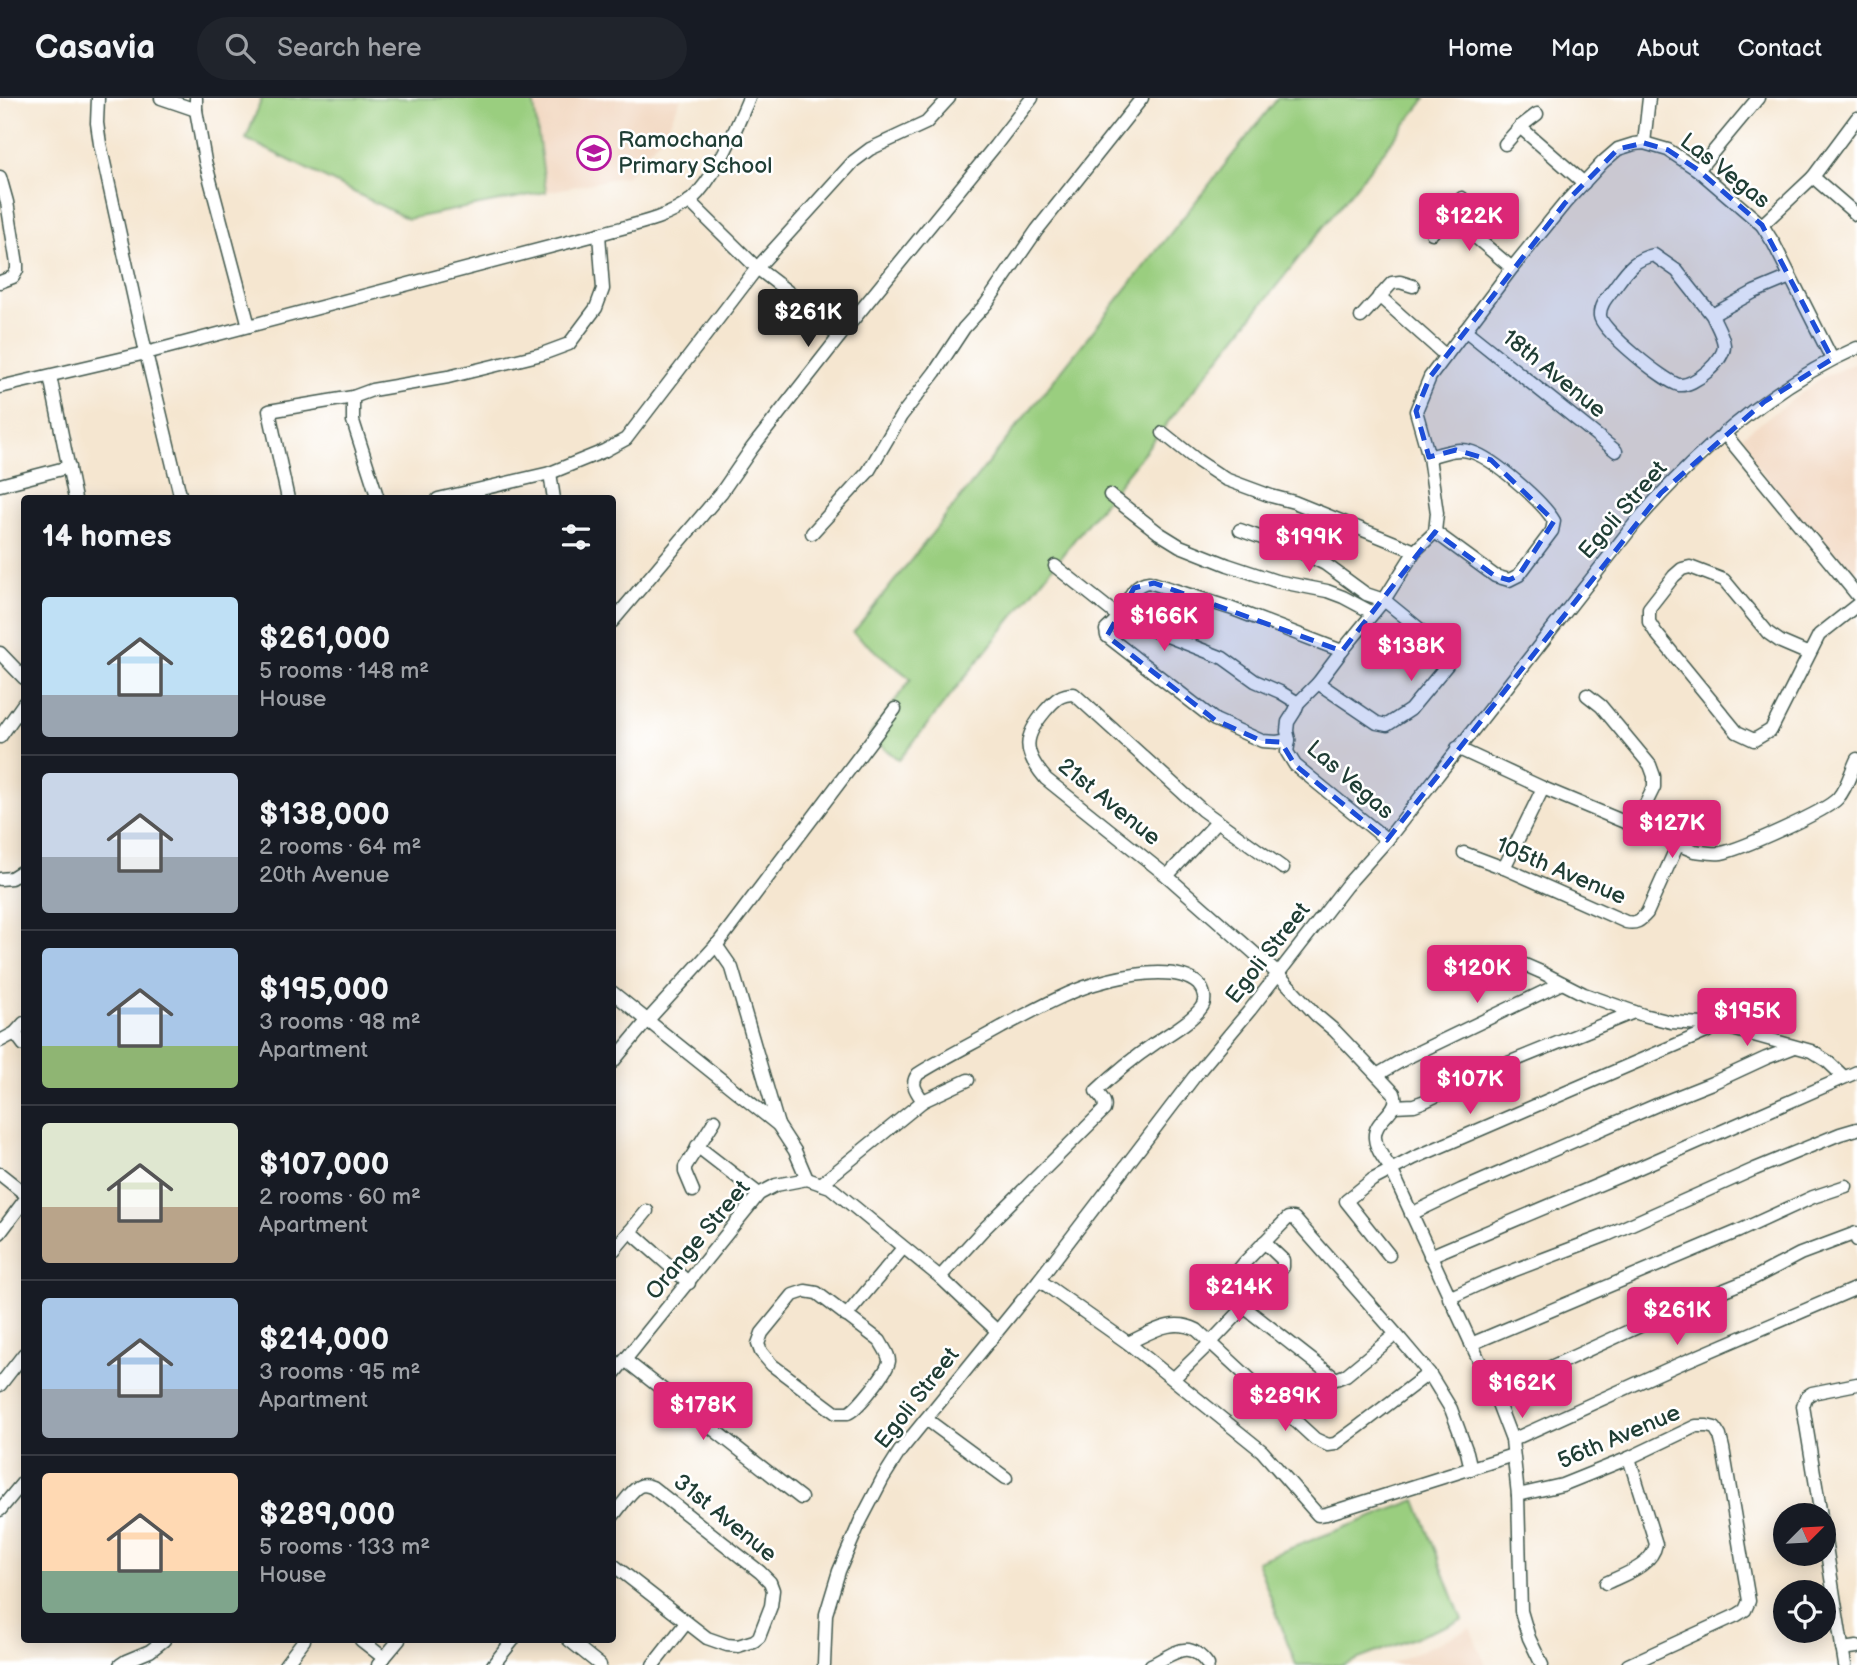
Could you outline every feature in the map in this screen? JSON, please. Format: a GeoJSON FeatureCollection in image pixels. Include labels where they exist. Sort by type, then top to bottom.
{"type":"FeatureCollection","features":[{"type":"Feature","properties":{"kind":"street"},"geometry":{"type":"LineString","coordinates":[[98,98],[100,144],[180,495]]}},
{"type":"Feature","properties":{"kind":"street"},"geometry":{"type":"LineString","coordinates":[[160,98],[196,104],[205,161],[249,326]]}},
{"type":"Feature","properties":{"kind":"street"},"geometry":{"type":"LineString","coordinates":[[0,387],[146,353],[665,215],[690,201],[702,188],[733,135],[749,98]]}},
{"type":"Feature","properties":{"kind":"street"},"geometry":{"type":"LineString","coordinates":[[455,495],[550,473],[626,439],[757,268],[854,161],[870,149],[926,123],[949,98]]}},
{"type":"Feature","properties":{"kind":"street"},"geometry":{"type":"LineString","coordinates":[[616,617],[721,493],[752,447],[1032,98]]}},
{"type":"Feature","properties":{"kind":"street"},"geometry":{"type":"LineString","coordinates":[[812,533],[868,472],[901,416],[964,328],[986,304],[1037,230],[1142,98]]}},
{"type":"Feature","properties":{"kind":"street"},"geometry":{"type":"LineString","coordinates":[[1644,143],[1649,98]]}},
{"type":"Feature","properties":{"kind":"street"},"geometry":{"type":"LineString","coordinates":[[1698,170],[1758,98]]}},
{"type":"Feature","properties":{"kind":"street"},"geometry":{"type":"LineString","coordinates":[[1505,144],[1520,127],[1537,114]]}},
{"type":"Feature","properties":{"kind":"street"},"geometry":{"type":"LineString","coordinates":[[1762,225],[1813,177],[1857,118]]}},
{"type":"Feature","properties":{"kind":"street"},"geometry":{"type":"LineString","coordinates":[[1520,127],[1584,183]]}},
{"type":"Feature","properties":{"kind":"street","name":"Las Vegas"},"geometry":{"type":"LineString","coordinates":[[1387,840],[1295,765],[1287,752],[1288,722],[1298,704],[1384,600],[1415,551],[1435,532],[1437,513],[1429,457],[1416,411],[1430,377],[1565,203],[1618,149],[1644,143],[1668,150],[1698,170],[1762,225],[1832,359]]}},
{"type":"Feature","properties":{"kind":"street"},"geometry":{"type":"LineString","coordinates":[[0,177],[8,202],[17,264],[13,277],[0,282]]}},
{"type":"Feature","properties":{"kind":"street"},"geometry":{"type":"LineString","coordinates":[[1813,177],[1857,215]]}},
{"type":"Feature","properties":{"kind":"street"},"geometry":{"type":"LineString","coordinates":[[1432,233],[1462,198]]}},
{"type":"Feature","properties":{"kind":"street"},"geometry":{"type":"LineString","coordinates":[[690,201],[757,268],[804,304],[839,337]]}},
{"type":"Feature","properties":{"kind":"street"},"geometry":{"type":"LineString","coordinates":[[1448,214],[1512,268]]}},
{"type":"Feature","properties":{"kind":"street"},"geometry":{"type":"LineString","coordinates":[[287,495],[269,411],[449,377],[542,354],[569,344],[596,307],[603,289],[599,234]]}},
{"type":"Feature","properties":{"kind":"street"},"geometry":{"type":"LineString","coordinates":[[1654,255],[1677,271],[1712,315],[1724,347],[1721,359],[1701,376],[1680,385],[1665,378],[1611,335],[1599,315],[1602,304],[1631,266],[1643,257],[1654,255]]}},
{"type":"Feature","properties":{"kind":"street"},"geometry":{"type":"LineString","coordinates":[[1712,315],[1754,292],[1790,277]]}},
{"type":"Feature","properties":{"kind":"street"},"geometry":{"type":"LineString","coordinates":[[1361,317],[1395,282],[1413,286]]}},
{"type":"Feature","properties":{"kind":"street"},"geometry":{"type":"LineString","coordinates":[[1383,292],[1446,356]]}},
{"type":"Feature","properties":{"kind":"street","name":"18th Avenue"},"geometry":{"type":"LineString","coordinates":[[1465,330],[1616,450]]}},
{"type":"Feature","properties":{"kind":"street","name":"Egoli Street"},"geometry":{"type":"LineString","coordinates":[[824,1665],[826,1614],[839,1571],[860,1522],[900,1451],[1038,1280],[1194,1077],[1346,886],[1387,840],[1661,493],[1724,433],[1764,402],[1832,359],[1857,348]]}},
{"type":"Feature","properties":{"kind":"street"},"geometry":{"type":"LineString","coordinates":[[50,376],[74,495]]}},
{"type":"Feature","properties":{"kind":"street"},"geometry":{"type":"LineString","coordinates":[[353,397],[353,421],[377,495]]}},
{"type":"Feature","properties":{"kind":"street"},"geometry":{"type":"LineString","coordinates":[[1163,433],[1225,479],[1294,502],[1415,551]]}},
{"type":"Feature","properties":{"kind":"street"},"geometry":{"type":"LineString","coordinates":[[1724,433],[1857,595]]}},
{"type":"Feature","properties":{"kind":"street"},"geometry":{"type":"LineString","coordinates":[[1429,457],[1456,450],[1471,451],[1491,460],[1547,509],[1554,521],[1552,531],[1519,575],[1508,580],[1495,576],[1435,532]]}},
{"type":"Feature","properties":{"kind":"street"},"geometry":{"type":"LineString","coordinates":[[0,485],[69,467]]}},
{"type":"Feature","properties":{"kind":"street"},"geometry":{"type":"LineString","coordinates":[[550,473],[553,495]]}},
{"type":"Feature","properties":{"kind":"street"},"geometry":{"type":"LineString","coordinates":[[1110,495],[1180,546],[1276,581],[1327,591],[1373,613]]}},
{"type":"Feature","properties":{"kind":"street"},"geometry":{"type":"LineString","coordinates":[[1240,530],[1303,553],[1325,564],[1366,594],[1384,600],[1443,648],[1449,659],[1410,710],[1387,726],[1377,723],[1318,683]]}},
{"type":"Feature","properties":{"kind":"street"},"geometry":{"type":"LineString","coordinates":[[1055,566],[1119,617],[1223,658],[1255,681],[1298,704]]}},
{"type":"Feature","properties":{"kind":"street"},"geometry":{"type":"LineString","coordinates":[[1809,654],[1768,634],[1724,580],[1690,567],[1682,569],[1674,576],[1649,608],[1649,622],[1656,633],[1737,732],[1754,740],[1771,730],[1819,635],[1857,605]]}},
{"type":"Feature","properties":{"kind":"street"},"geometry":{"type":"LineString","coordinates":[[1289,740],[1262,741],[1215,720],[1107,636],[1106,630],[1119,617],[1134,588],[1144,582],[1230,608],[1342,651]]}},
{"type":"Feature","properties":{"kind":"street"},"geometry":{"type":"LineString","coordinates":[[0,653],[21,675]]}},
{"type":"Feature","properties":{"kind":"street","name":"21st Avenue"},"geometry":{"type":"LineString","coordinates":[[1283,868],[1217,822],[1074,694],[1064,694],[1032,726],[1028,746],[1035,766],[1046,779],[1167,876],[1278,974],[1397,1097],[1394,1106]]}},
{"type":"Feature","properties":{"kind":"street"},"geometry":{"type":"LineString","coordinates":[[1587,695],[1601,706],[1650,765],[1654,775],[1654,786],[1635,827]]}},
{"type":"Feature","properties":{"kind":"street"},"geometry":{"type":"LineString","coordinates":[[0,737],[21,707]]}},
{"type":"Feature","properties":{"kind":"street"},"geometry":{"type":"LineString","coordinates":[[616,1058],[716,944],[895,709]]}},
{"type":"Feature","properties":{"kind":"street"},"geometry":{"type":"LineString","coordinates":[[1457,748],[1543,788],[1694,851],[1722,853],[1745,846],[1820,811],[1838,799],[1857,760]]}},
{"type":"Feature","properties":{"kind":"street"},"geometry":{"type":"LineString","coordinates":[[1504,868],[1543,788]]}},
{"type":"Feature","properties":{"kind":"street"},"geometry":{"type":"LineString","coordinates":[[1167,876],[1217,822]]}},
{"type":"Feature","properties":{"kind":"street","name":"105th Avenue"},"geometry":{"type":"LineString","coordinates":[[1464,853],[1626,922],[1634,923],[1647,913],[1678,844]]}},
{"type":"Feature","properties":{"kind":"street"},"geometry":{"type":"LineString","coordinates":[[0,878],[11,878],[21,872]]}},
{"type":"Feature","properties":{"kind":"street"},"geometry":{"type":"LineString","coordinates":[[716,944],[732,968],[778,1125],[795,1151],[807,1179],[830,1187],[940,1277],[997,1331]]}},
{"type":"Feature","properties":{"kind":"street"},"geometry":{"type":"LineString","coordinates":[[1502,955],[1584,994],[1634,1012],[1671,1022],[1718,1025],[1818,1054],[1844,1077]]}},
{"type":"Feature","properties":{"kind":"street"},"geometry":{"type":"LineString","coordinates":[[923,1101],[913,1085],[918,1074],[1046,1004],[1093,984],[1171,973],[1186,977],[1199,985],[1204,993],[1201,1008],[1180,1027],[1129,1062],[1096,1091],[1104,1099],[1104,1111],[983,1230],[940,1277]]}},
{"type":"Feature","properties":{"kind":"street"},"geometry":{"type":"LineString","coordinates":[[1377,1075],[1406,1058],[1562,983]]}},
{"type":"Feature","properties":{"kind":"street"},"geometry":{"type":"LineString","coordinates":[[616,995],[778,1125]]}},
{"type":"Feature","properties":{"kind":"street"},"geometry":{"type":"LineString","coordinates":[[1542,1665],[1529,1638],[1521,1611],[1518,1495],[1512,1440],[1494,1393],[1391,1169],[1379,1150],[1375,1133],[1377,1125],[1394,1106],[1414,1105],[1425,1101],[1486,1072],[1634,1012]]}},
{"type":"Feature","properties":{"kind":"street"},"geometry":{"type":"LineString","coordinates":[[1389,1255],[1346,1201],[1372,1180],[1413,1158],[1718,1025]]}},
{"type":"Feature","properties":{"kind":"street"},"geometry":{"type":"LineString","coordinates":[[0,1041],[21,1026]]}},
{"type":"Feature","properties":{"kind":"street"},"geometry":{"type":"LineString","coordinates":[[15,1033],[21,1041]]}},
{"type":"Feature","properties":{"kind":"street"},"geometry":{"type":"LineString","coordinates":[[1411,1214],[1795,1047]]}},
{"type":"Feature","properties":{"kind":"street"},"geometry":{"type":"LineString","coordinates":[[1430,1256],[1857,1072]]}},
{"type":"Feature","properties":{"kind":"street"},"geometry":{"type":"LineString","coordinates":[[821,1184],[923,1101],[968,1080]]}},
{"type":"Feature","properties":{"kind":"street"},"geometry":{"type":"LineString","coordinates":[[693,1191],[685,1167],[715,1120]]}},
{"type":"Feature","properties":{"kind":"street"},"geometry":{"type":"LineString","coordinates":[[1449,1298],[1607,1235],[1755,1169],[1857,1129]]}},
{"type":"Feature","properties":{"kind":"street"},"geometry":{"type":"LineString","coordinates":[[697,1146],[759,1194]]}},
{"type":"Feature","properties":{"kind":"street"},"geometry":{"type":"LineString","coordinates":[[0,1174],[21,1192]]}},
{"type":"Feature","properties":{"kind":"street","name":"Orange Street"},"geometry":{"type":"LineString","coordinates":[[618,1365],[689,1283],[759,1194],[776,1185],[807,1179]]}},
{"type":"Feature","properties":{"kind":"street"},"geometry":{"type":"LineString","coordinates":[[1471,1345],[1726,1237],[1813,1197],[1846,1186]]}},
{"type":"Feature","properties":{"kind":"street"},"geometry":{"type":"LineString","coordinates":[[0,1233],[21,1205]]}},
{"type":"Feature","properties":{"kind":"street"},"geometry":{"type":"LineString","coordinates":[[616,1248],[647,1211]]}},
{"type":"Feature","properties":{"kind":"street"},"geometry":{"type":"LineString","coordinates":[[1396,1334],[1346,1375],[1336,1379],[1244,1307],[1225,1286],[1288,1218],[1294,1218],[1396,1334],[1429,1373],[1451,1409],[1471,1469]]}},
{"type":"Feature","properties":{"kind":"street"},"geometry":{"type":"LineString","coordinates":[[630,1231],[689,1283]]}},
{"type":"Feature","properties":{"kind":"street"},"geometry":{"type":"LineString","coordinates":[[1494,1393],[1676,1309],[1764,1273],[1800,1254],[1856,1233],[1857,1240]]}},
{"type":"Feature","properties":{"kind":"street"},"geometry":{"type":"LineString","coordinates":[[1173,1379],[1283,1266],[1283,1259],[1264,1242]]}},
{"type":"Feature","properties":{"kind":"street"},"geometry":{"type":"LineString","coordinates":[[846,1316],[903,1248]]}},
{"type":"Feature","properties":{"kind":"street"},"geometry":{"type":"LineString","coordinates":[[1038,1280],[1128,1343],[1262,1451],[1318,1515],[1513,1455]]}},
{"type":"Feature","properties":{"kind":"street"},"geometry":{"type":"LineString","coordinates":[[1512,1440],[1857,1287]]}},
{"type":"Feature","properties":{"kind":"street"},"geometry":{"type":"LineString","coordinates":[[805,1290],[817,1293],[846,1316],[880,1341],[887,1352],[889,1362],[856,1408],[847,1413],[836,1413],[772,1365],[761,1352],[758,1343],[793,1295],[805,1290]]}},
{"type":"Feature","properties":{"kind":"street"},"geometry":{"type":"LineString","coordinates":[[1128,1343],[1177,1324],[1197,1330],[1315,1439],[1328,1446],[1335,1444],[1429,1373]]}},
{"type":"Feature","properties":{"kind":"street"},"geometry":{"type":"LineString","coordinates":[[0,1385],[21,1358]]}},
{"type":"Feature","properties":{"kind":"street"},"geometry":{"type":"LineString","coordinates":[[618,1365],[801,1498]]}},
{"type":"Feature","properties":{"kind":"street"},"geometry":{"type":"LineString","coordinates":[[1819,1503],[1803,1406],[1806,1396],[1857,1384]]}},
{"type":"Feature","properties":{"kind":"street"},"geometry":{"type":"LineString","coordinates":[[926,1419],[1006,1478]]}},
{"type":"Feature","properties":{"kind":"street","name":"56th Avenue"},"geometry":{"type":"LineString","coordinates":[[1518,1495],[1562,1485],[1629,1458],[1696,1426],[1715,1428],[1723,1448],[1749,1601],[1745,1610],[1737,1615],[1628,1665]]}},
{"type":"Feature","properties":{"kind":"street"},"geometry":{"type":"LineString","coordinates":[[1606,1583],[1639,1567],[1655,1551],[1656,1544],[1629,1458]]}},
{"type":"Feature","properties":{"kind":"street"},"geometry":{"type":"LineString","coordinates":[[0,1510],[21,1485]]}},
{"type":"Feature","properties":{"kind":"street","name":"31st Avenue"},"geometry":{"type":"LineString","coordinates":[[616,1512],[639,1486],[652,1487],[770,1582],[773,1590],[771,1606],[759,1637],[738,1646],[727,1645],[707,1639],[616,1567]]}},
{"type":"Feature","properties":{"kind":"street"},"geometry":{"type":"LineString","coordinates":[[1829,1566],[1845,1665]]}},
{"type":"Feature","properties":{"kind":"street"},"geometry":{"type":"LineString","coordinates":[[653,1665],[686,1623]]}},
{"type":"Feature","properties":{"kind":"street"},"geometry":{"type":"LineString","coordinates":[[120,1665],[150,1651],[160,1643]]}},
{"type":"Feature","properties":{"kind":"street"},"geometry":{"type":"LineString","coordinates":[[285,1665],[302,1643]]}},
{"type":"Feature","properties":{"kind":"street"},"geometry":{"type":"LineString","coordinates":[[364,1643],[381,1661],[396,1643]]}},
{"type":"Feature","properties":{"kind":"street"},"geometry":{"type":"LineString","coordinates":[[493,1665],[511,1643]]}},
{"type":"Feature","properties":{"kind":"street"},"geometry":{"type":"LineString","coordinates":[[573,1643],[599,1665]]}},
{"type":"Feature","properties":{"kind":"street"},"geometry":{"type":"LineString","coordinates":[[1842,1649],[1857,1647]]}},
{"type":"Feature","properties":{"kind":"street"},"geometry":{"type":"LineString","coordinates":[[1151,1665],[1184,1650],[1194,1650],[1208,1665]]}},
{"type":"Feature","properties":{"kind":"highlighted area"},"geometry":{"type":"Polygon","coordinates":[[[1644,143],[1668,150],[1698,170],[1762,225],[1832,359],[1764,402],[1661,493],[1387,840],[1295,765],[1281,742],[1262,741],[1215,720],[1107,636],[1134,588],[1154,583],[1342,651],[1435,532],[1495,576],[1509,580],[1519,575],[1554,521],[1491,460],[1456,450],[1429,457],[1416,411],[1430,377],[1565,203],[1618,149],[1644,143]]]}},
{"type":"Feature","properties":{"kind":"shaded area","name":"Ramochana Primary School"},"geometry":{"type":"Polygon","coordinates":[[[533,98],[681,98],[666,131],[627,176],[546,192],[533,98]]]}},
{"type":"Feature","properties":{"kind":"shaded area"},"geometry":{"type":"Polygon","coordinates":[[[1857,362],[1857,592],[1737,440],[1823,377],[1857,362]]]}},
{"type":"Feature","properties":{"kind":"shaded area"},"geometry":{"type":"Polygon","coordinates":[[[1470,1628],[1486,1665],[1389,1665],[1470,1628]]]}},
{"type":"Feature","properties":{"kind":"green space"},"geometry":{"type":"Polygon","coordinates":[[[262,98],[533,98],[546,192],[408,219],[246,139],[262,98]]]}},
{"type":"Feature","properties":{"kind":"green space"},"geometry":{"type":"Polygon","coordinates":[[[1278,98],[1426,98],[899,760],[869,736],[911,679],[853,633],[1278,98]]]}},
{"type":"Feature","properties":{"kind":"green space"},"geometry":{"type":"Polygon","coordinates":[[[1416,1500],[1462,1620],[1343,1665],[1296,1665],[1257,1561],[1416,1500]]]}},
{"type":"Feature","properties":{"kind":"place","name":"Ramochana Primary School"},"geometry":{"type":"Point","coordinates":[594,153]}}]}
